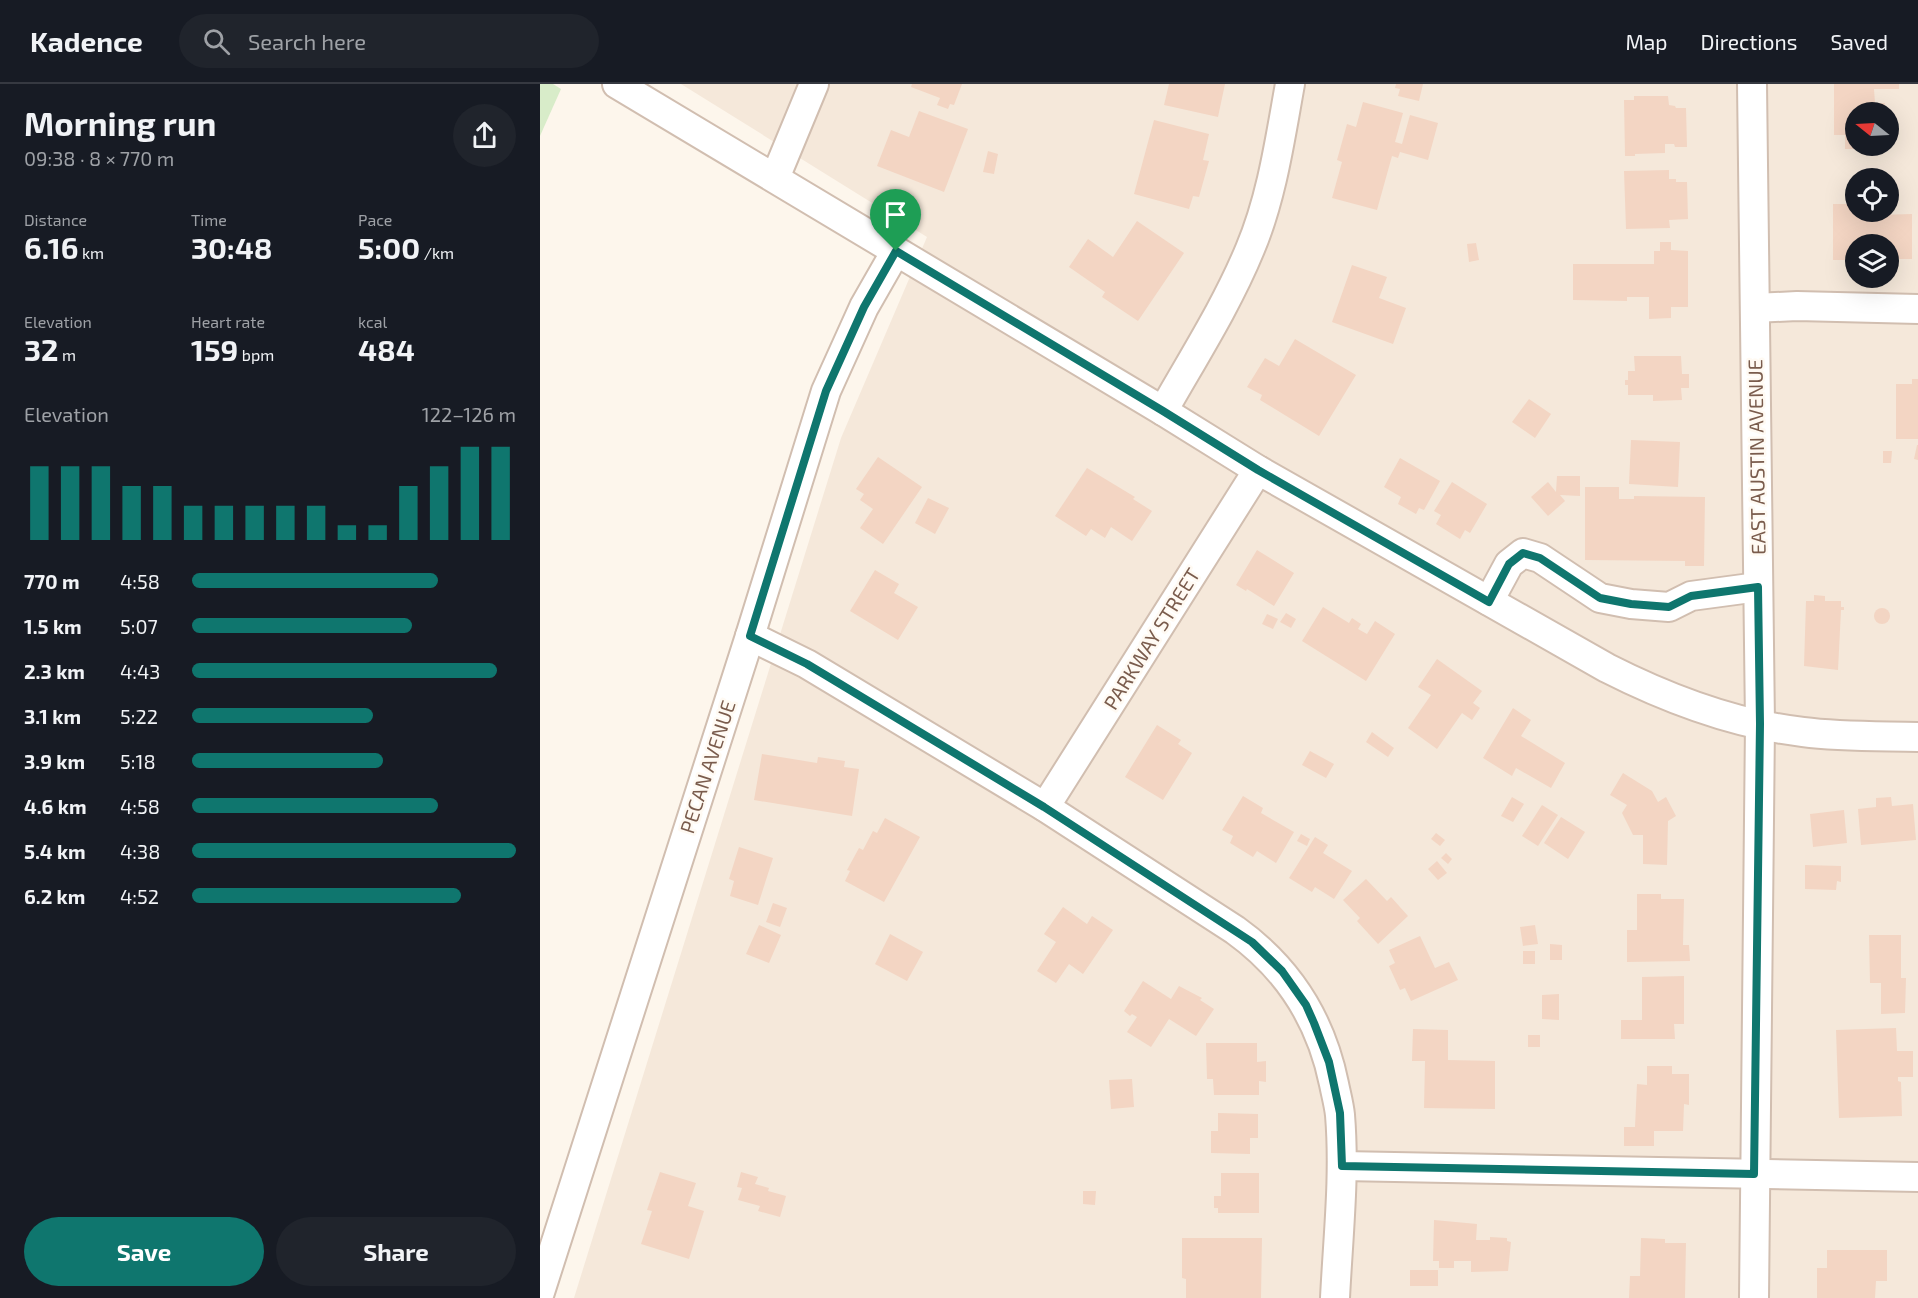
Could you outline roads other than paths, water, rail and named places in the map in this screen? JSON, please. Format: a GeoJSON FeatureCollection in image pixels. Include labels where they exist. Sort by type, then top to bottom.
{"type":"FeatureCollection","features":[{"type":"Feature","properties":{"kind":"street"},"geometry":{"type":"LineString","coordinates":[[775,177],[814,84]]}},
{"type":"Feature","properties":{"kind":"street"},"geometry":{"type":"LineString","coordinates":[[1163,411],[1231,290],[1251,249],[1276,160],[1290,84]]}},
{"type":"Feature","properties":{"kind":"street","name":"EAST AUSTIN AVENUE"},"geometry":{"type":"LineString","coordinates":[[1752,84],[1760,724],[1754,1298]]}},
{"type":"Feature","properties":{"kind":"street"},"geometry":{"type":"LineString","coordinates":[[628,90],[1258,470],[1607,668],[1649,689],[1714,713],[1760,724],[1800,732],[1842,736],[1918,737]]}},
{"type":"Feature","properties":{"kind":"street","name":"PECAN AVENUE"},"geometry":{"type":"LineString","coordinates":[[540,1292],[826,391],[864,307],[896,251]]}},
{"type":"Feature","properties":{"kind":"street"},"geometry":{"type":"LineString","coordinates":[[1755,308],[1797,306],[1918,309]]}},
{"type":"Feature","properties":{"kind":"street","name":"PARKWAY STREET"},"geometry":{"type":"LineString","coordinates":[[1044,807],[1258,470]]}},
{"type":"Feature","properties":{"kind":"street"},"geometry":{"type":"LineString","coordinates":[[1489,602],[1509,564],[1523,553],[1540,558],[1600,598],[1631,604],[1669,607],[1691,596],[1758,587]]}},
{"type":"Feature","properties":{"kind":"street"},"geometry":{"type":"LineString","coordinates":[[750,636],[807,664],[1044,807],[1235,930],[1252,942],[1282,971],[1306,1005],[1329,1062],[1340,1113],[1342,1166],[1335,1298]]}},
{"type":"Feature","properties":{"kind":"street"},"geometry":{"type":"LineString","coordinates":[[1342,1166],[1918,1177]]}}]}
